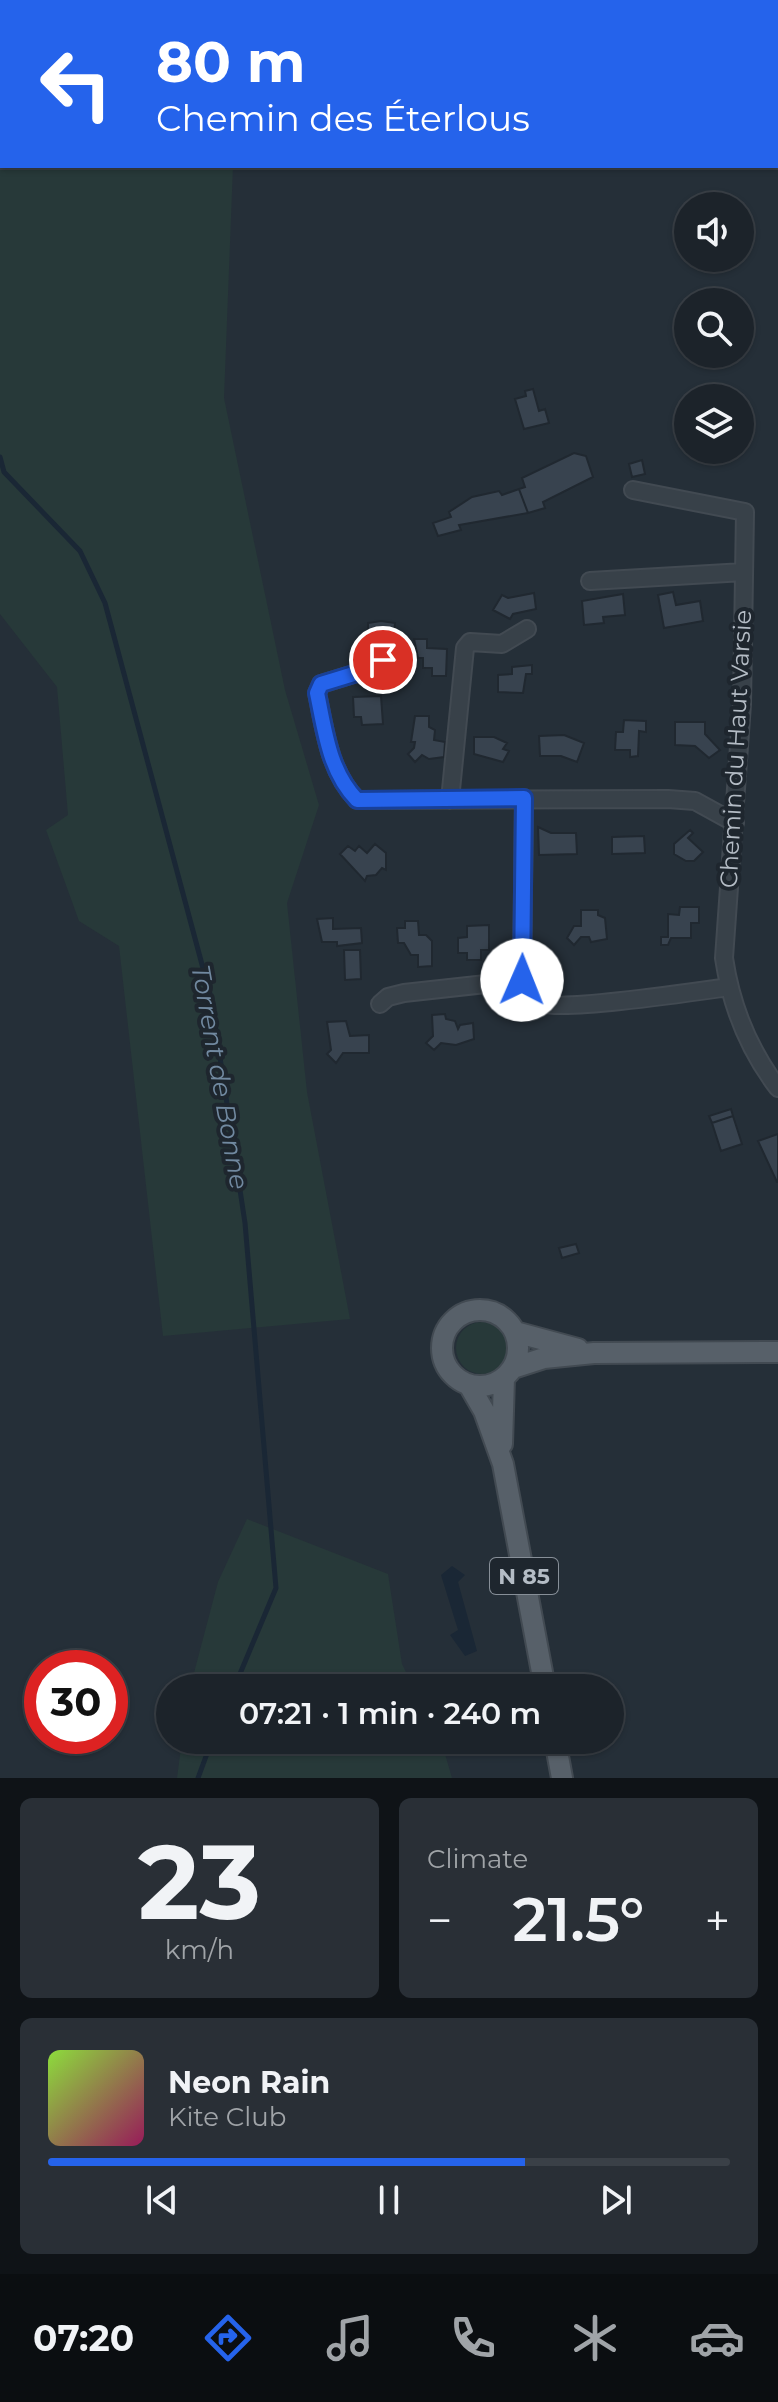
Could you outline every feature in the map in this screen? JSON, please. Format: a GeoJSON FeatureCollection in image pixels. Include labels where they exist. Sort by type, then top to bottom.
{"type":"FeatureCollection","features":[{"type":"Feature","properties":{"kind":"main road"},"geometry":{"type":"LineString","coordinates":[[594,1353],[515,1332],[499,1314],[487,1310],[463,1314],[453,1322],[446,1332],[443,1355],[453,1374],[469,1385],[493,1384],[509,1373],[544,1358],[594,1353],[778,1352]]}},
{"type":"Feature","properties":{"kind":"main road"},"geometry":{"type":"LineString","coordinates":[[509,1373],[518,1356],[515,1332]]}},
{"type":"Feature","properties":{"kind":"main road","name":"N 85"},"geometry":{"type":"LineString","coordinates":[[503,1464],[509,1373]]}},
{"type":"Feature","properties":{"kind":"main road","name":"N 85"},"geometry":{"type":"LineString","coordinates":[[469,1385],[484,1411],[503,1464],[542,1674]]}},
{"type":"Feature","properties":{"kind":"main road"},"geometry":{"type":"LineString","coordinates":[[558,1754],[562,1778]]}},
{"type":"Feature","properties":{"kind":"street","name":"Chemin du Haut Varsie"},"geometry":{"type":"LineString","coordinates":[[633,490],[745,512],[742,704],[724,958],[729,987],[751,1044],[778,1088]]}},
{"type":"Feature","properties":{"kind":"street"},"geometry":{"type":"LineString","coordinates":[[590,581],[744,572]]}},
{"type":"Feature","properties":{"kind":"street"},"geometry":{"type":"LineString","coordinates":[[450,800],[465,648],[470,642],[502,644],[527,629]]}},
{"type":"Feature","properties":{"kind":"street"},"geometry":{"type":"LineString","coordinates":[[383,660],[370,669],[321,684],[317,693],[332,762],[343,786],[357,800],[524,798],[695,801],[735,823]]}},
{"type":"Feature","properties":{"kind":"street"},"geometry":{"type":"LineString","coordinates":[[524,798],[522,980],[530,994],[543,1004],[578,1004],[729,987]]}},
{"type":"Feature","properties":{"kind":"street"},"geometry":{"type":"LineString","coordinates":[[380,1004],[388,997],[404,993],[522,980]]}},
{"type":"Feature","properties":{"kind":"shaded area"},"geometry":{"type":"Polygon","coordinates":[[[0,168],[233,168],[224,398],[285,690],[319,805],[287,903],[307,1092],[350,1319],[163,1336],[119,946],[79,921],[46,830],[68,815],[57,687],[0,614],[0,168]]]}},
{"type":"Feature","properties":{"kind":"shaded area"},"geometry":{"type":"Polygon","coordinates":[[[482,1322],[500,1330],[508,1348],[500,1366],[482,1374],[464,1366],[456,1348],[464,1330],[482,1322]]]}},
{"type":"Feature","properties":{"kind":"shaded area"},"geometry":{"type":"Polygon","coordinates":[[[247,1519],[388,1574],[402,1664],[407,1674],[194,1674],[218,1582],[247,1519]]]}},
{"type":"Feature","properties":{"kind":"shaded area"},"geometry":{"type":"Polygon","coordinates":[[[180,1754],[445,1754],[452,1778],[177,1778],[180,1754]]]}},
{"type":"Feature","properties":{"kind":"water"},"geometry":{"type":"Polygon","coordinates":[[[452,1566],[465,1575],[458,1582],[477,1651],[465,1656],[450,1635],[458,1630],[441,1575],[452,1566]]]}},
{"type":"Feature","properties":{"kind":"building"},"geometry":{"type":"Polygon","coordinates":[[[533,389],[539,411],[545,409],[549,423],[524,429],[515,399],[526,396],[525,391],[533,389]]]}},
{"type":"Feature","properties":{"kind":"building"},"geometry":{"type":"Polygon","coordinates":[[[574,453],[586,456],[593,477],[543,502],[545,508],[528,513],[519,489],[525,487],[522,478],[574,453]]]}},
{"type":"Feature","properties":{"kind":"building"},"geometry":{"type":"Polygon","coordinates":[[[642,460],[645,474],[632,477],[629,464],[642,460]]]}},
{"type":"Feature","properties":{"kind":"building"},"geometry":{"type":"Polygon","coordinates":[[[519,489],[528,513],[459,525],[461,530],[438,536],[433,523],[451,517],[449,512],[472,497],[499,491],[502,495],[519,489]]]}},
{"type":"Feature","properties":{"kind":"building"},"geometry":{"type":"Polygon","coordinates":[[[673,592],[676,605],[700,601],[703,621],[664,628],[658,595],[673,592]]]}},
{"type":"Feature","properties":{"kind":"building"},"geometry":{"type":"Polygon","coordinates":[[[534,593],[536,609],[513,614],[510,619],[493,610],[502,595],[508,598],[534,593]]]}},
{"type":"Feature","properties":{"kind":"building"},"geometry":{"type":"Polygon","coordinates":[[[623,594],[625,615],[603,617],[604,623],[584,625],[582,601],[623,594]]]}},
{"type":"Feature","properties":{"kind":"building"},"geometry":{"type":"Polygon","coordinates":[[[368,623],[395,623],[393,645],[380,644],[373,651],[358,640],[368,630],[368,623]]]}},
{"type":"Feature","properties":{"kind":"building"},"geometry":{"type":"Polygon","coordinates":[[[414,639],[427,639],[427,648],[447,649],[446,676],[432,676],[432,668],[423,668],[423,658],[418,658],[414,639]]]}},
{"type":"Feature","properties":{"kind":"building"},"geometry":{"type":"Polygon","coordinates":[[[532,665],[532,674],[526,674],[523,693],[498,692],[498,675],[512,674],[512,667],[532,665]]]}},
{"type":"Feature","properties":{"kind":"building"},"geometry":{"type":"Polygon","coordinates":[[[381,696],[383,724],[362,725],[361,717],[354,717],[353,697],[381,696]]]}},
{"type":"Feature","properties":{"kind":"building"},"geometry":{"type":"Polygon","coordinates":[[[415,716],[429,716],[429,727],[435,730],[434,740],[445,742],[444,757],[429,759],[422,755],[415,762],[408,754],[414,748],[415,742],[411,742],[415,716]]]}},
{"type":"Feature","properties":{"kind":"building"},"geometry":{"type":"Polygon","coordinates":[[[624,720],[646,721],[646,732],[639,731],[638,756],[630,757],[630,750],[615,750],[616,732],[623,732],[624,720]]]}},
{"type":"Feature","properties":{"kind":"building"},"geometry":{"type":"Polygon","coordinates":[[[675,722],[705,722],[705,734],[720,750],[709,758],[695,746],[675,745],[675,722]]]}},
{"type":"Feature","properties":{"kind":"building"},"geometry":{"type":"Polygon","coordinates":[[[564,735],[584,743],[577,762],[561,756],[540,756],[539,736],[564,735]]]}},
{"type":"Feature","properties":{"kind":"building"},"geometry":{"type":"Polygon","coordinates":[[[474,737],[494,737],[507,743],[503,749],[509,751],[503,762],[474,754],[474,737]]]}},
{"type":"Feature","properties":{"kind":"building"},"geometry":{"type":"Polygon","coordinates":[[[538,827],[551,833],[576,833],[577,854],[539,855],[538,827]]]}},
{"type":"Feature","properties":{"kind":"building"},"geometry":{"type":"Polygon","coordinates":[[[690,830],[693,833],[688,838],[703,852],[694,861],[686,861],[674,854],[674,844],[690,830]]]}},
{"type":"Feature","properties":{"kind":"building"},"geometry":{"type":"Polygon","coordinates":[[[644,836],[645,853],[612,854],[612,837],[644,836]]]}},
{"type":"Feature","properties":{"kind":"building"},"geometry":{"type":"Polygon","coordinates":[[[375,844],[386,853],[386,870],[382,868],[376,875],[367,876],[365,881],[340,854],[348,846],[355,851],[359,846],[367,853],[375,844]]]}},
{"type":"Feature","properties":{"kind":"building"},"geometry":{"type":"Polygon","coordinates":[[[680,907],[699,907],[699,923],[691,923],[691,938],[671,938],[668,945],[661,945],[661,937],[668,937],[668,914],[679,915],[680,907]]]}},
{"type":"Feature","properties":{"kind":"building"},"geometry":{"type":"Polygon","coordinates":[[[581,910],[598,910],[598,915],[605,918],[607,939],[591,942],[589,937],[581,937],[574,945],[567,938],[574,926],[581,926],[581,910]]]}},
{"type":"Feature","properties":{"kind":"building"},"geometry":{"type":"Polygon","coordinates":[[[333,918],[333,929],[361,928],[362,943],[337,946],[337,942],[322,942],[317,919],[333,918]]]}},
{"type":"Feature","properties":{"kind":"building"},"geometry":{"type":"Polygon","coordinates":[[[405,921],[418,921],[419,935],[426,935],[432,941],[432,966],[418,967],[418,955],[411,955],[404,943],[398,943],[397,928],[405,928],[405,921]]]}},
{"type":"Feature","properties":{"kind":"building"},"geometry":{"type":"Polygon","coordinates":[[[489,925],[489,950],[481,950],[481,960],[467,960],[467,953],[458,953],[458,938],[467,937],[467,926],[489,925]]]}},
{"type":"Feature","properties":{"kind":"building"},"geometry":{"type":"Polygon","coordinates":[[[344,950],[360,950],[361,979],[345,980],[344,950]]]}},
{"type":"Feature","properties":{"kind":"building"},"geometry":{"type":"Polygon","coordinates":[[[445,1014],[446,1019],[455,1021],[458,1029],[460,1025],[473,1023],[474,1039],[456,1045],[441,1043],[434,1050],[426,1043],[433,1036],[432,1015],[445,1014]]]}},
{"type":"Feature","properties":{"kind":"building"},"geometry":{"type":"Polygon","coordinates":[[[346,1021],[350,1036],[369,1035],[369,1053],[343,1053],[336,1063],[327,1054],[331,1050],[327,1022],[346,1021]]]}},
{"type":"Feature","properties":{"kind":"building"},"geometry":{"type":"Polygon","coordinates":[[[731,1109],[733,1116],[712,1123],[709,1116],[731,1109]]]}},
{"type":"Feature","properties":{"kind":"building"},"geometry":{"type":"Polygon","coordinates":[[[733,1116],[742,1144],[721,1151],[712,1123],[733,1116]]]}},
{"type":"Feature","properties":{"kind":"building"},"geometry":{"type":"Polygon","coordinates":[[[778,1134],[778,1182],[777,1182],[758,1141],[778,1134]]]}},
{"type":"Feature","properties":{"kind":"building"},"geometry":{"type":"Polygon","coordinates":[[[576,1244],[579,1253],[562,1258],[559,1248],[576,1244]]]}},
{"type":"Feature","properties":{"kind":"waterway","name":"Torrent de Bonne"},"geometry":{"type":"LineString","coordinates":[[0,457],[4,472],[80,551],[105,603],[211,998],[245,1223],[276,1588],[240,1674]]}},
{"type":"Feature","properties":{"kind":"waterway","name":"Torrent de Bonne"},"geometry":{"type":"LineString","coordinates":[[198,1778],[207,1754]]}},
{"type":"Feature","properties":{"kind":"route"},"geometry":{"type":"LineString","coordinates":[[383,660],[370,669],[321,684],[317,693],[332,762],[343,786],[357,800],[524,798],[522,980]]}}]}
